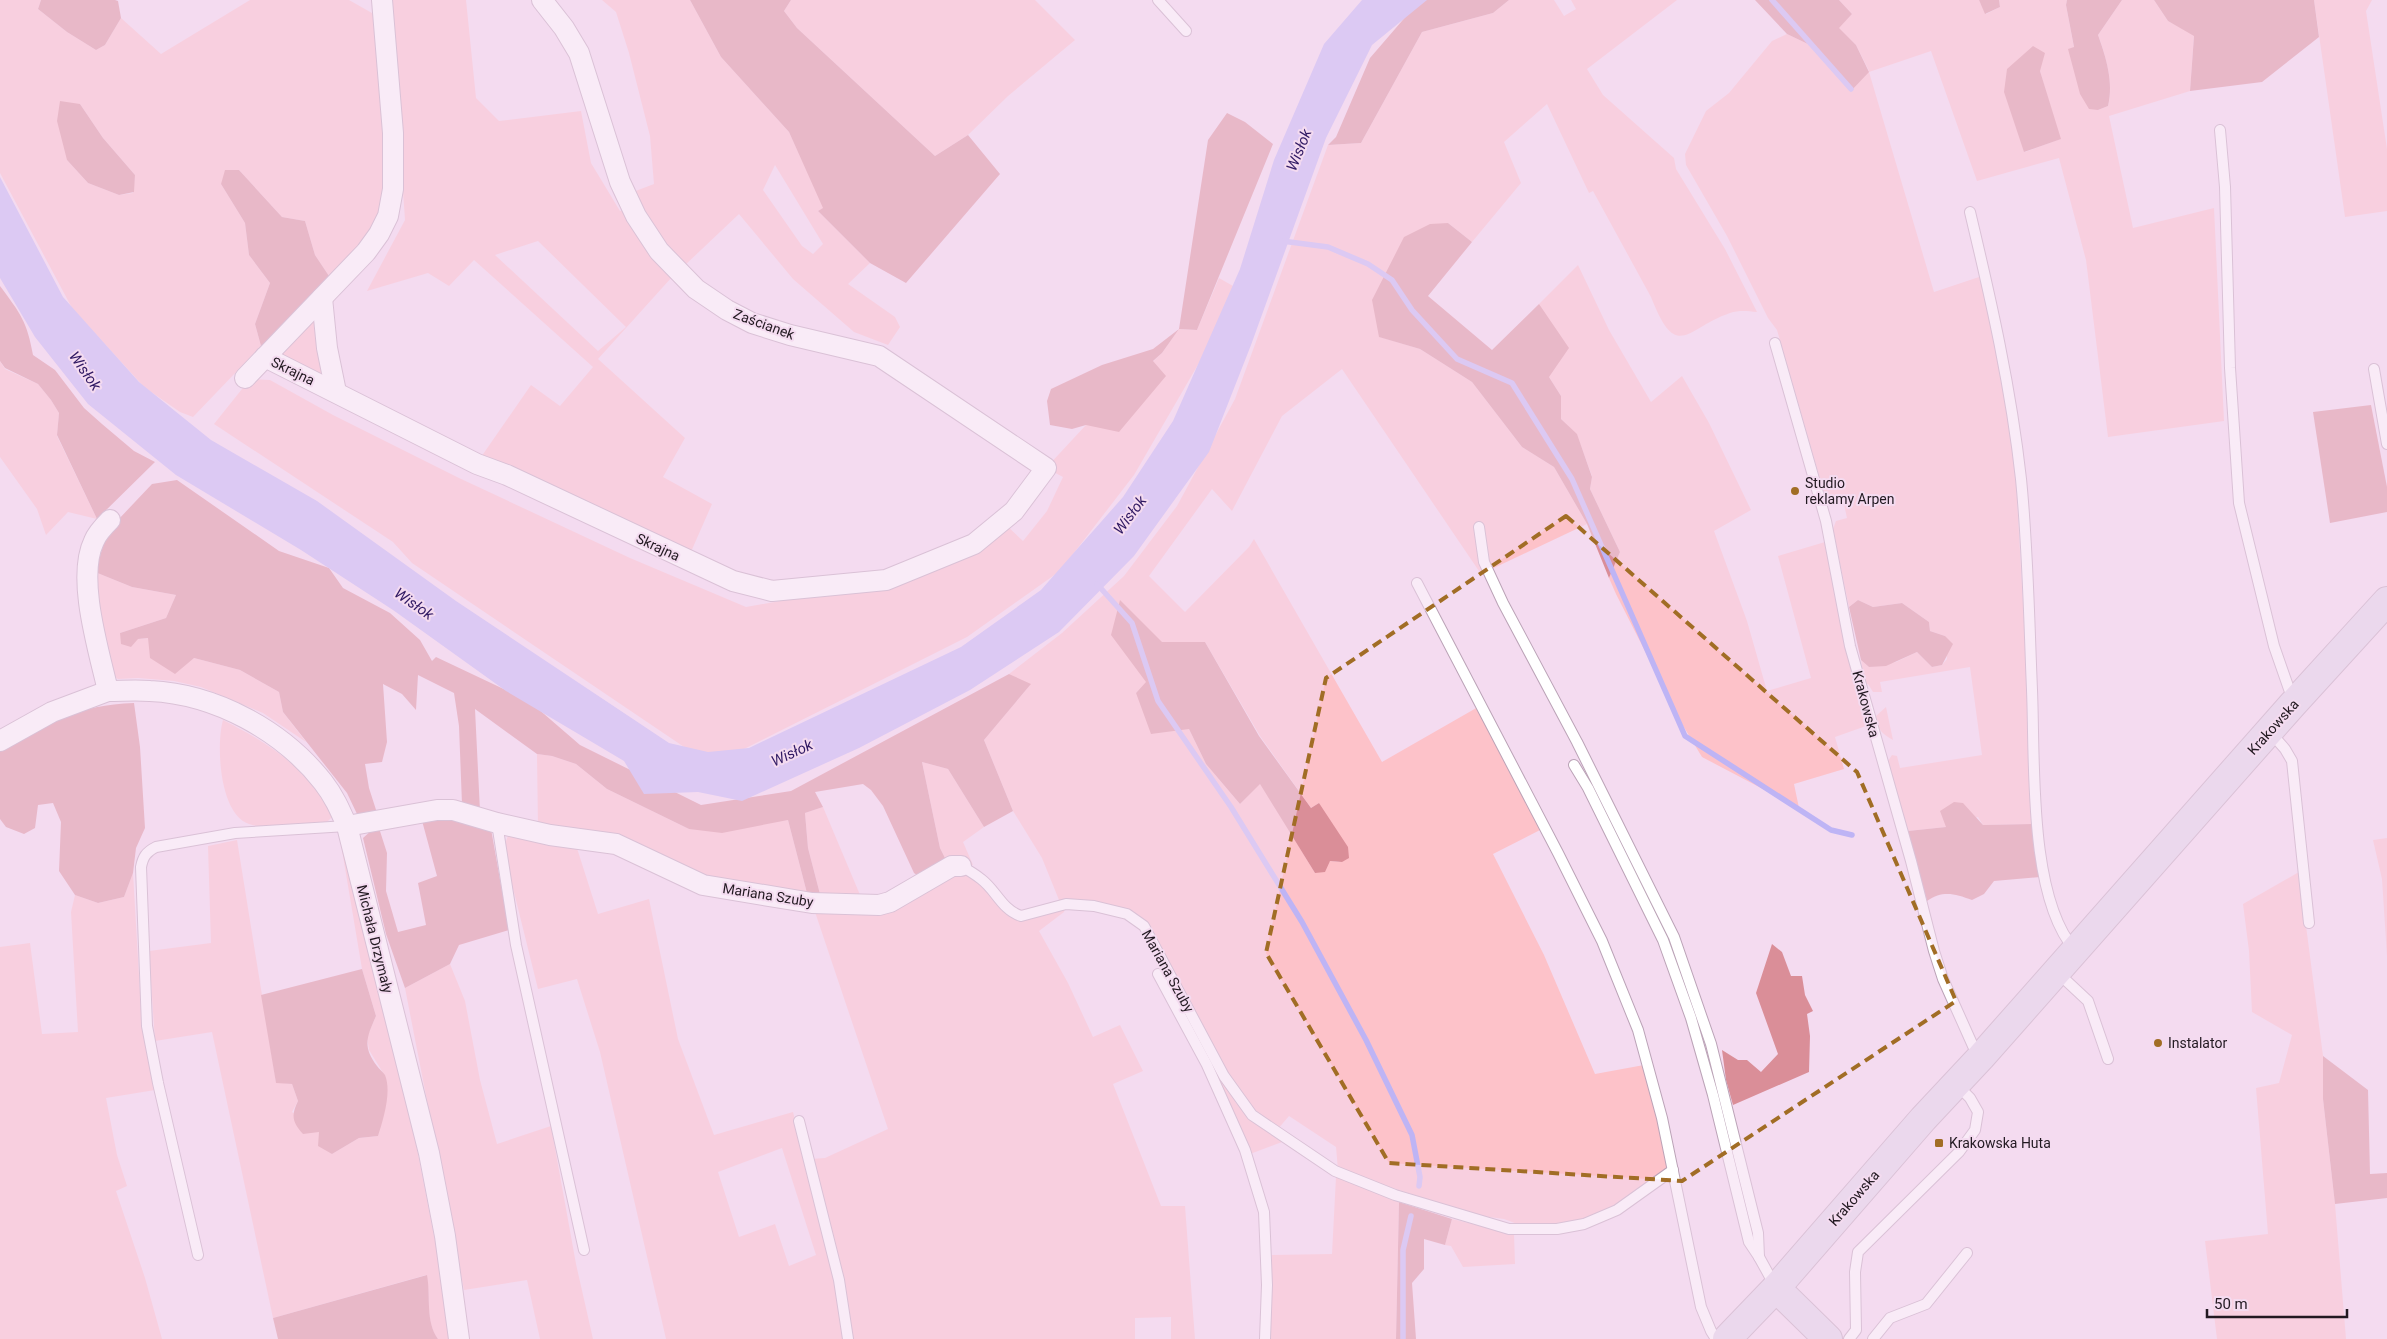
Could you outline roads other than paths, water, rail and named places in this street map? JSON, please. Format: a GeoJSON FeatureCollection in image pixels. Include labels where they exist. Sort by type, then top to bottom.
{"type":"FeatureCollection","features":[{"type":"Feature","properties":{"kind":"main road","name":"Krakowska"},"geometry":{"type":"LineString","coordinates":[[1727,1339],[1776,1288],[1923,1119],[1981,1057],[2387,601]]}},
{"type":"Feature","properties":{"kind":"main road"},"geometry":{"type":"LineString","coordinates":[[1776,1288],[1828,1339]]}},
{"type":"Feature","properties":{"kind":"street"},"geometry":{"type":"LineString","coordinates":[[245,378],[373,242],[384,225],[391,208],[393,133],[382,0]]}},
{"type":"Feature","properties":{"kind":"street","name":"Zaścianek"},"geometry":{"type":"LineString","coordinates":[[542,0],[564,28],[579,52],[620,182],[636,216],[659,250],[696,289],[727,310],[752,323],[790,335],[879,356],[1046,468]]}},
{"type":"Feature","properties":{"kind":"street"},"geometry":{"type":"LineString","coordinates":[[322,298],[327,348],[336,392]]}},
{"type":"Feature","properties":{"kind":"street","name":"Skrajna"},"geometry":{"type":"LineString","coordinates":[[265,357],[468,460],[507,475],[733,581],[772,591],[886,580],[974,544],[1014,511],[1046,468]]}},
{"type":"Feature","properties":{"kind":"street"},"geometry":{"type":"LineString","coordinates":[[108,691],[88,590],[87,573],[93,541],[110,520]]}},
{"type":"Feature","properties":{"kind":"street","name":"Michała Drzymały"},"geometry":{"type":"LineString","coordinates":[[0,741],[52,712],[108,691],[172,693],[226,709],[256,724],[285,744],[323,782],[335,800],[347,826],[429,1153],[445,1236],[459,1339]]}},
{"type":"Feature","properties":{"kind":"street","name":"Mariana Szuby"},"geometry":{"type":"LineString","coordinates":[[347,826],[437,810],[453,810],[497,823],[550,835],[616,844],[703,885],[812,903],[879,905],[890,902],[952,866],[961,866]]}},
{"type":"Feature","properties":{"kind":"lane"},"geometry":{"type":"LineString","coordinates":[[1158,0],[1186,31]]}},
{"type":"Feature","properties":{"kind":"lane"},"geometry":{"type":"LineString","coordinates":[[2220,130],[2225,187],[2230,368],[2239,503],[2274,646],[2289,689],[2298,699]]}},
{"type":"Feature","properties":{"kind":"lane"},"geometry":{"type":"LineString","coordinates":[[1970,212],[2003,353],[2021,478],[2027,566],[2038,842],[2052,909],[2067,940],[2076,950]]}},
{"type":"Feature","properties":{"kind":"lane","name":"Krakowska"},"geometry":{"type":"LineString","coordinates":[[1775,343],[1826,521],[1850,646],[1911,861],[1934,951],[1943,979],[1973,1046],[1981,1057]]}},
{"type":"Feature","properties":{"kind":"lane"},"geometry":{"type":"LineString","coordinates":[[2374,369],[2387,444]]}},
{"type":"Feature","properties":{"kind":"lane"},"geometry":{"type":"LineString","coordinates":[[1479,527],[1484,562],[1503,603],[1576,742],[1674,937],[1711,1044],[1758,1233],[1760,1257]]}},
{"type":"Feature","properties":{"kind":"lane"},"geometry":{"type":"LineString","coordinates":[[1417,583],[1558,852],[1602,941],[1638,1030],[1662,1118],[1701,1307],[1710,1331],[1716,1339]]}},
{"type":"Feature","properties":{"kind":"lane"},"geometry":{"type":"LineString","coordinates":[[2270,731],[2292,761],[2310,923]]}},
{"type":"Feature","properties":{"kind":"lane"},"geometry":{"type":"LineString","coordinates":[[1574,765],[1588,788],[1663,940],[1691,1018],[1713,1095],[1749,1242],[1760,1257],[1776,1288]]}},
{"type":"Feature","properties":{"kind":"lane"},"geometry":{"type":"LineString","coordinates":[[497,823],[516,946],[584,1250]]}},
{"type":"Feature","properties":{"kind":"lane"},"geometry":{"type":"LineString","coordinates":[[198,1255],[158,1083],[147,1026],[140,867],[142,860],[145,854],[156,847],[226,834],[347,826]]}},
{"type":"Feature","properties":{"kind":"lane","name":"Mariana Szuby"},"geometry":{"type":"LineString","coordinates":[[961,866],[982,879],[1008,909],[1020,916],[1066,904],[1094,906],[1127,914],[1144,926],[1207,1046],[1238,1098],[1252,1115],[1335,1171],[1395,1195],[1509,1229],[1557,1229],[1584,1224],[1617,1210],[1673,1170]]}},
{"type":"Feature","properties":{"kind":"lane"},"geometry":{"type":"LineString","coordinates":[[2057,972],[2088,1001],[2108,1059]]}},
{"type":"Feature","properties":{"kind":"lane"},"geometry":{"type":"LineString","coordinates":[[1158,974],[1207,1065],[1245,1150],[1264,1212],[1267,1285],[1265,1339]]}},
{"type":"Feature","properties":{"kind":"lane"},"geometry":{"type":"LineString","coordinates":[[1849,1339],[1856,1330],[1855,1272],[1858,1252],[1959,1152],[1975,1130],[1978,1112],[1970,1098],[1956,1084]]}},
{"type":"Feature","properties":{"kind":"lane"},"geometry":{"type":"LineString","coordinates":[[799,1121],[839,1280],[848,1339]]}},
{"type":"Feature","properties":{"kind":"lane"},"geometry":{"type":"LineString","coordinates":[[1872,1339],[1890,1318],[1926,1304],[1967,1253]]}},
{"type":"Feature","properties":{"kind":"water","name":"Wisłok"},"geometry":{"type":"Polygon","coordinates":[[[1362,0],[1427,0],[1372,45],[1326,138],[1251,345],[1209,452],[1134,556],[1059,632],[970,690],[859,748],[742,801],[698,792],[644,794],[624,761],[506,691],[393,610],[301,550],[176,475],[88,404],[35,337],[0,278],[0,177],[63,297],[139,382],[211,440],[317,501],[456,601],[669,743],[708,752],[749,748],[961,647],[1041,590],[1123,497],[1173,421],[1240,269],[1274,160],[1324,44],[1362,0]]]}},
{"type":"Feature","properties":{"kind":"waterway"},"geometry":{"type":"LineString","coordinates":[[1772,0],[1851,89]]}},
{"type":"Feature","properties":{"kind":"waterway"},"geometry":{"type":"LineString","coordinates":[[1282,241],[1328,247],[1368,264],[1392,280],[1412,310],[1457,359],[1512,383],[1572,479],[1685,736],[1831,830],[1852,835]]}},
{"type":"Feature","properties":{"kind":"waterway"},"geometry":{"type":"LineString","coordinates":[[1097,584],[1132,623],[1158,701],[1231,807],[1302,922],[1366,1040],[1412,1135],[1420,1177],[1419,1186]]}},
{"type":"Feature","properties":{"kind":"waterway"},"geometry":{"type":"LineString","coordinates":[[1403,1339],[1403,1250],[1411,1216]]}},
{"type":"Feature","properties":{"kind":"place","name":"Studio reklamy Arpen"},"geometry":{"type":"Point","coordinates":[1795,491]}},
{"type":"Feature","properties":{"kind":"place","name":"Instalator"},"geometry":{"type":"Point","coordinates":[2158,1043]}},
{"type":"Feature","properties":{"kind":"place","name":"Krakowska Huta"},"geometry":{"type":"Point","coordinates":[1939,1143]}}]}
